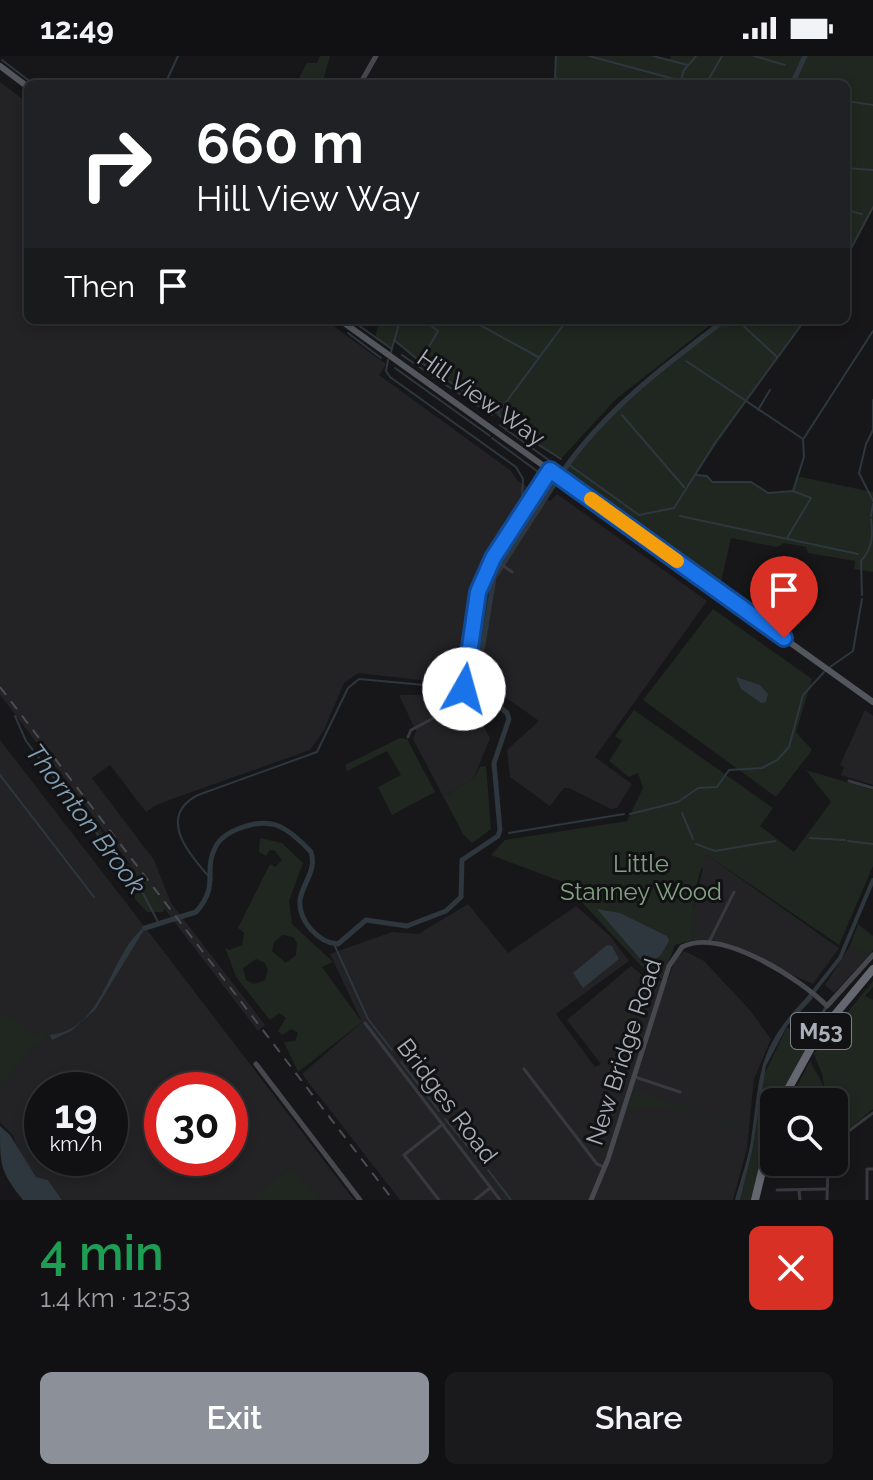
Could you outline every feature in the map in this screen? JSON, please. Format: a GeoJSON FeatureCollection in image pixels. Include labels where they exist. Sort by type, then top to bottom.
{"type":"FeatureCollection","features":[{"type":"Feature","properties":{"kind":"highway","name":"M53"},"geometry":{"type":"LineString","coordinates":[[791,1088],[818,1035],[873,969]]}},
{"type":"Feature","properties":{"kind":"highway","name":"M53"},"geometry":{"type":"LineString","coordinates":[[792,1088],[822,1036],[873,975]]}},
{"type":"Feature","properties":{"kind":"highway"},"geometry":{"type":"LineString","coordinates":[[758,1200],[763,1176]]}},
{"type":"Feature","properties":{"kind":"highway"},"geometry":{"type":"LineString","coordinates":[[758,1200],[764,1176]]}},
{"type":"Feature","properties":{"kind":"main road"},"geometry":{"type":"LineString","coordinates":[[0,66],[24,84]]}},
{"type":"Feature","properties":{"kind":"main road","name":"Hill View Way"},"geometry":{"type":"LineString","coordinates":[[346,324],[873,702]]}},
{"type":"Feature","properties":{"kind":"street"},"geometry":{"type":"LineString","coordinates":[[362,80],[376,56]]}},
{"type":"Feature","properties":{"kind":"street"},"geometry":{"type":"LineString","coordinates":[[408,737],[411,730],[451,709],[461,698],[478,592],[493,558],[550,470]]}},
{"type":"Feature","properties":{"kind":"street"},"geometry":{"type":"LineString","coordinates":[[493,558],[512,572]]}},
{"type":"Feature","properties":{"kind":"street"},"geometry":{"type":"LineString","coordinates":[[849,781],[873,788]]}},
{"type":"Feature","properties":{"kind":"street"},"geometry":{"type":"LineString","coordinates":[[734,892],[709,942],[778,968],[827,1006]]}},
{"type":"Feature","properties":{"kind":"street","name":"New Bridge Road"},"geometry":{"type":"LineString","coordinates":[[591,1200],[673,957],[691,943],[709,942]]}},
{"type":"Feature","properties":{"kind":"street"},"geometry":{"type":"LineString","coordinates":[[819,1018],[873,955]]}},
{"type":"Feature","properties":{"kind":"street","name":"Bridges Road"},"geometry":{"type":"LineString","coordinates":[[365,1023],[500,1200]]}},
{"type":"Feature","properties":{"kind":"street"},"geometry":{"type":"LineString","coordinates":[[256,1064],[360,1200]]}},
{"type":"Feature","properties":{"kind":"street"},"geometry":{"type":"LineString","coordinates":[[524,1069],[597,1164],[604,1167]]}},
{"type":"Feature","properties":{"kind":"street"},"geometry":{"type":"LineString","coordinates":[[635,1077],[680,1092]]}},
{"type":"Feature","properties":{"kind":"street"},"geometry":{"type":"LineString","coordinates":[[848,1132],[873,1113]]}},
{"type":"Feature","properties":{"kind":"street"},"geometry":{"type":"LineString","coordinates":[[439,1200],[404,1155],[443,1124]]}},
{"type":"Feature","properties":{"kind":"street"},"geometry":{"type":"LineString","coordinates":[[867,1200],[867,1169],[873,1169]]}},
{"type":"Feature","properties":{"kind":"street"},"geometry":{"type":"LineString","coordinates":[[827,1176],[827,1200]]}},
{"type":"Feature","properties":{"kind":"street"},"geometry":{"type":"LineString","coordinates":[[475,1200],[490,1188]]}},
{"type":"Feature","properties":{"kind":"street"},"geometry":{"type":"LineString","coordinates":[[777,1190],[826,1189]]}},
{"type":"Feature","properties":{"kind":"street"},"geometry":{"type":"LineString","coordinates":[[799,1190],[800,1200]]}},
{"type":"Feature","properties":{"kind":"shaded area"},"geometry":{"type":"Polygon","coordinates":[[[0,82],[24,100],[24,324],[331,324],[386,364],[379,375],[510,470],[518,481],[550,501],[557,494],[707,601],[595,757],[632,784],[617,808],[611,809],[569,788],[564,788],[550,806],[510,777],[507,750],[539,721],[486,684],[451,676],[438,682],[358,673],[344,683],[324,730],[310,750],[158,804],[146,812],[110,765],[92,778],[154,860],[171,903],[265,1025],[258,1031],[0,695],[0,82]]]}},
{"type":"Feature","properties":{"kind":"shaded area"},"geometry":{"type":"Polygon","coordinates":[[[736,677],[760,685],[768,694],[766,702],[761,703],[741,689],[736,677]]]}},
{"type":"Feature","properties":{"kind":"shaded area"},"geometry":{"type":"Polygon","coordinates":[[[454,694],[467,697],[490,738],[473,780],[443,796],[413,739],[416,731],[399,695],[454,694]]]}},
{"type":"Feature","properties":{"kind":"shaded area"},"geometry":{"type":"Polygon","coordinates":[[[865,710],[873,716],[873,785],[841,775],[844,767],[840,765],[865,710]]]}},
{"type":"Feature","properties":{"kind":"shaded area"},"geometry":{"type":"Polygon","coordinates":[[[0,740],[354,1200],[62,1200],[48,1180],[35,1176],[128,1176],[128,1072],[24,1072],[24,1160],[13,1135],[0,1122],[0,740]]]}},
{"type":"Feature","properties":{"kind":"shaded area"},"geometry":{"type":"Polygon","coordinates":[[[707,855],[839,948],[813,984],[714,940],[693,940],[692,915],[703,868],[700,867],[707,855]]]}},
{"type":"Feature","properties":{"kind":"shaded area"},"geometry":{"type":"Polygon","coordinates":[[[468,904],[508,953],[576,906],[610,936],[629,961],[556,1014],[595,1067],[601,1064],[567,1020],[631,966],[650,981],[668,980],[675,960],[684,951],[704,961],[749,1009],[771,1039],[754,1079],[747,1148],[733,1200],[400,1200],[302,1074],[362,1022],[330,954],[392,932],[418,934],[468,904]]]}},
{"type":"Feature","properties":{"kind":"shaded area"},"geometry":{"type":"Polygon","coordinates":[[[597,909],[620,913],[667,936],[669,941],[661,955],[649,964],[643,962],[597,909]]]}},
{"type":"Feature","properties":{"kind":"shaded area"},"geometry":{"type":"Polygon","coordinates":[[[147,925],[95,1010],[71,1031],[52,1040],[50,1035],[69,1030],[84,1019],[123,953],[147,925]]]}},
{"type":"Feature","properties":{"kind":"shaded area"},"geometry":{"type":"Polygon","coordinates":[[[607,945],[612,946],[619,959],[583,988],[573,973],[607,945]]]}},
{"type":"Feature","properties":{"kind":"shaded area"},"geometry":{"type":"Polygon","coordinates":[[[850,946],[869,955],[834,993],[825,985],[850,946]]]}},
{"type":"Feature","properties":{"kind":"shaded area"},"geometry":{"type":"Polygon","coordinates":[[[809,995],[813,998],[787,1026],[766,1066],[752,1152],[740,1200],[735,1200],[750,1148],[764,1062],[770,1046],[809,995]]]}},
{"type":"Feature","properties":{"kind":"shaded area"},"geometry":{"type":"Polygon","coordinates":[[[0,1126],[10,1135],[24,1158],[24,1176],[48,1180],[62,1200],[23,1200],[3,1167],[0,1126]]]}},
{"type":"Feature","properties":{"kind":"green space"},"geometry":{"type":"Polygon","coordinates":[[[320,56],[330,56],[323,80],[298,80],[307,63],[317,63],[320,56]]]}},
{"type":"Feature","properties":{"kind":"green space"},"geometry":{"type":"Polygon","coordinates":[[[556,56],[653,56],[670,60],[671,56],[873,56],[873,207],[850,250],[850,80],[551,80],[555,77],[556,56]]]}},
{"type":"Feature","properties":{"kind":"green space"},"geometry":{"type":"Polygon","coordinates":[[[379,324],[711,324],[615,400],[561,459],[444,380],[395,340],[392,349],[375,337],[379,324]]]}},
{"type":"Feature","properties":{"kind":"green space"},"geometry":{"type":"Polygon","coordinates":[[[802,324],[695,474],[707,476],[712,482],[751,482],[768,493],[793,491],[796,476],[873,492],[873,572],[854,569],[855,561],[808,553],[806,547],[784,543],[777,547],[731,538],[720,587],[564,471],[615,410],[718,325],[802,324]]]}},
{"type":"Feature","properties":{"kind":"green space"},"geometry":{"type":"Polygon","coordinates":[[[713,609],[812,679],[796,732],[812,750],[776,797],[643,700],[713,609]]]}},
{"type":"Feature","properties":{"kind":"green space","name":"Little Stanney Wood"},"geometry":{"type":"Polygon","coordinates":[[[634,710],[773,808],[760,826],[794,852],[831,802],[806,770],[873,790],[873,866],[839,945],[707,855],[695,895],[693,940],[675,945],[662,979],[645,970],[563,882],[491,855],[505,840],[627,821],[643,788],[638,773],[629,777],[609,761],[622,741],[615,736],[634,710]]]}},
{"type":"Feature","properties":{"kind":"green space"},"geometry":{"type":"Polygon","coordinates":[[[400,738],[407,739],[435,792],[392,815],[378,787],[401,775],[387,751],[347,771],[345,765],[400,738]]]}},
{"type":"Feature","properties":{"kind":"green space"},"geometry":{"type":"Polygon","coordinates":[[[486,766],[491,829],[472,843],[463,834],[443,796],[473,780],[480,767],[486,766]]]}},
{"type":"Feature","properties":{"kind":"green space"},"geometry":{"type":"Polygon","coordinates":[[[65,782],[125,863],[135,868],[165,908],[163,912],[147,912],[135,899],[132,871],[125,870],[60,784],[65,782]]]}},
{"type":"Feature","properties":{"kind":"green space"},"geometry":{"type":"Polygon","coordinates":[[[260,838],[282,843],[303,863],[289,901],[292,924],[333,962],[322,967],[362,1022],[298,1072],[284,1042],[295,1041],[298,1033],[291,1029],[282,1035],[278,1031],[286,1018],[279,1013],[270,1020],[236,977],[225,947],[229,950],[242,945],[244,933],[238,928],[270,864],[275,867],[282,860],[275,851],[270,850],[266,856],[259,852],[260,838]],[[283,935],[274,942],[272,951],[286,963],[296,955],[297,943],[293,937],[283,935]],[[256,959],[243,968],[246,980],[254,984],[265,980],[268,970],[265,963],[256,959]]]}},
{"type":"Feature","properties":{"kind":"green space"},"geometry":{"type":"Polygon","coordinates":[[[858,924],[873,936],[873,950],[869,955],[850,946],[858,924]]]}},
{"type":"Feature","properties":{"kind":"green space"},"geometry":{"type":"Polygon","coordinates":[[[873,981],[873,987],[865,996],[873,1000],[873,1109],[848,1130],[848,1088],[824,1088],[814,1054],[873,981]]]}},
{"type":"Feature","properties":{"kind":"green space"},"geometry":{"type":"Polygon","coordinates":[[[6,1013],[34,1034],[41,1032],[45,1038],[31,1047],[0,1087],[0,1017],[6,1013]]]}},
{"type":"Feature","properties":{"kind":"green space"},"geometry":{"type":"Polygon","coordinates":[[[787,1027],[801,1038],[799,1043],[805,1049],[786,1088],[761,1088],[763,1077],[787,1027]]]}},
{"type":"Feature","properties":{"kind":"green space"},"geometry":{"type":"Polygon","coordinates":[[[810,1061],[823,1088],[796,1088],[810,1061]]]}},
{"type":"Feature","properties":{"kind":"green space"},"geometry":{"type":"Polygon","coordinates":[[[635,1090],[749,1131],[748,1134],[672,1108],[641,1108],[627,1113],[635,1090]]]}},
{"type":"Feature","properties":{"kind":"green space"},"geometry":{"type":"Polygon","coordinates":[[[760,1097],[760,1164],[752,1200],[740,1200],[752,1152],[760,1097]]]}},
{"type":"Feature","properties":{"kind":"green space"},"geometry":{"type":"Polygon","coordinates":[[[295,1169],[318,1200],[249,1200],[288,1170],[295,1169]]]}},
{"type":"Feature","properties":{"kind":"waterway"},"geometry":{"type":"LineString","coordinates":[[167,80],[178,56]]}},
{"type":"Feature","properties":{"kind":"waterway"},"geometry":{"type":"LineString","coordinates":[[556,56],[555,77],[558,80]]}},
{"type":"Feature","properties":{"kind":"waterway"},"geometry":{"type":"LineString","coordinates":[[589,56],[678,80]]}},
{"type":"Feature","properties":{"kind":"waterway"},"geometry":{"type":"LineString","coordinates":[[653,56],[688,65]]}},
{"type":"Feature","properties":{"kind":"waterway"},"geometry":{"type":"LineString","coordinates":[[681,80],[684,70],[696,56]]}},
{"type":"Feature","properties":{"kind":"waterway"},"geometry":{"type":"LineString","coordinates":[[708,80],[722,56]]}},
{"type":"Feature","properties":{"kind":"waterway"},"geometry":{"type":"LineString","coordinates":[[754,56],[785,65]]}},
{"type":"Feature","properties":{"kind":"waterway"},"geometry":{"type":"LineString","coordinates":[[794,80],[805,56]]}},
{"type":"Feature","properties":{"kind":"waterway"},"geometry":{"type":"LineString","coordinates":[[2,60],[28,80]]}},
{"type":"Feature","properties":{"kind":"waterway"},"geometry":{"type":"LineString","coordinates":[[850,102],[873,105]]}},
{"type":"Feature","properties":{"kind":"waterway"},"geometry":{"type":"LineString","coordinates":[[850,168],[873,170]]}},
{"type":"Feature","properties":{"kind":"waterway"},"geometry":{"type":"LineString","coordinates":[[850,250],[873,207]]}},
{"type":"Feature","properties":{"kind":"waterway"},"geometry":{"type":"LineString","coordinates":[[850,211],[862,214]]}},
{"type":"Feature","properties":{"kind":"waterway"},"geometry":{"type":"LineString","coordinates":[[357,324],[392,349]]}},
{"type":"Feature","properties":{"kind":"waterway","name":"Thornton Brook"},"geometry":{"type":"LineString","coordinates":[[391,352],[399,324]]}},
{"type":"Feature","properties":{"kind":"waterway"},"geometry":{"type":"LineString","coordinates":[[423,357],[438,331],[430,324]]}},
{"type":"Feature","properties":{"kind":"waterway"},"geometry":{"type":"LineString","coordinates":[[478,324],[538,357]]}},
{"type":"Feature","properties":{"kind":"waterway"},"geometry":{"type":"LineString","coordinates":[[430,369],[498,413],[564,324]]}},
{"type":"Feature","properties":{"kind":"waterway"},"geometry":{"type":"LineString","coordinates":[[561,474],[616,410],[658,372],[720,324]]}},
{"type":"Feature","properties":{"kind":"waterway"},"geometry":{"type":"LineString","coordinates":[[741,324],[777,357]]}},
{"type":"Feature","properties":{"kind":"waterway"},"geometry":{"type":"LineString","coordinates":[[568,464],[639,515],[674,508],[717,440],[802,324]]}},
{"type":"Feature","properties":{"kind":"waterway"},"geometry":{"type":"LineString","coordinates":[[804,438],[873,331]]}},
{"type":"Feature","properties":{"kind":"waterway"},"geometry":{"type":"LineString","coordinates":[[348,333],[381,358]]}},
{"type":"Feature","properties":{"kind":"waterway"},"geometry":{"type":"LineString","coordinates":[[394,340],[427,367]]}},
{"type":"Feature","properties":{"kind":"waterway"},"geometry":{"type":"LineString","coordinates":[[402,355],[425,371]]}},
{"type":"Feature","properties":{"kind":"waterway","name":"Thornton Brook"},"geometry":{"type":"LineString","coordinates":[[212,880],[181,837],[179,814],[185,804],[198,795],[317,752],[348,688],[359,679],[435,686],[456,677],[472,590],[488,552],[522,498],[523,479],[516,467],[390,377],[386,371],[388,360]]}},
{"type":"Feature","properties":{"kind":"waterway"},"geometry":{"type":"LineString","coordinates":[[686,361],[803,439],[804,457],[793,491]]}},
{"type":"Feature","properties":{"kind":"waterway"},"geometry":{"type":"LineString","coordinates":[[395,368],[490,436]]}},
{"type":"Feature","properties":{"kind":"waterway"},"geometry":{"type":"LineString","coordinates":[[426,372],[492,415]]}},
{"type":"Feature","properties":{"kind":"waterway"},"geometry":{"type":"LineString","coordinates":[[758,410],[770,390]]}},
{"type":"Feature","properties":{"kind":"waterway"},"geometry":{"type":"LineString","coordinates":[[873,400],[873,430],[859,473],[873,501]]}},
{"type":"Feature","properties":{"kind":"waterway"},"geometry":{"type":"LineString","coordinates":[[499,414],[506,424],[561,459]]}},
{"type":"Feature","properties":{"kind":"waterway"},"geometry":{"type":"LineString","coordinates":[[622,415],[684,487]]}},
{"type":"Feature","properties":{"kind":"waterway"},"geometry":{"type":"LineString","coordinates":[[500,425],[557,466]]}},
{"type":"Feature","properties":{"kind":"waterway"},"geometry":{"type":"LineString","coordinates":[[492,438],[537,471]]}},
{"type":"Feature","properties":{"kind":"waterway"},"geometry":{"type":"LineString","coordinates":[[696,475],[707,476],[712,482],[751,482],[768,493],[793,491],[811,498],[787,538]]}},
{"type":"Feature","properties":{"kind":"waterway"},"geometry":{"type":"LineString","coordinates":[[145,928],[196,912],[207,894],[210,864],[219,842],[233,831],[260,824],[281,827],[311,852],[312,865],[300,908],[311,929],[331,943],[338,944],[366,920],[407,926],[446,911],[461,897],[462,860],[498,836],[500,830],[494,763],[509,719],[507,713],[476,686],[494,578],[557,480]]}},
{"type":"Feature","properties":{"kind":"waterway"},"geometry":{"type":"LineString","coordinates":[[871,516],[873,504]]}},
{"type":"Feature","properties":{"kind":"waterway"},"geometry":{"type":"LineString","coordinates":[[680,516],[858,554]]}},
{"type":"Feature","properties":{"kind":"waterway"},"geometry":{"type":"LineString","coordinates":[[862,595],[861,561],[871,541],[871,519]]}},
{"type":"Feature","properties":{"kind":"waterway"},"geometry":{"type":"LineString","coordinates":[[830,667],[853,651],[862,599]]}},
{"type":"Feature","properties":{"kind":"waterway"},"geometry":{"type":"LineString","coordinates":[[630,814],[678,802],[698,788],[717,787],[729,770],[762,768],[777,760],[789,747],[803,695],[824,672]]}},
{"type":"Feature","properties":{"kind":"waterway","name":"Thornton Brook"},"geometry":{"type":"LineString","coordinates":[[15,716],[26,741],[144,895],[158,922]]}},
{"type":"Feature","properties":{"kind":"waterway"},"geometry":{"type":"LineString","coordinates":[[0,775],[94,897]]}},
{"type":"Feature","properties":{"kind":"waterway"},"geometry":{"type":"LineString","coordinates":[[682,813],[693,839]]}},
{"type":"Feature","properties":{"kind":"waterway"},"geometry":{"type":"LineString","coordinates":[[509,833],[624,814]]}},
{"type":"Feature","properties":{"kind":"waterway"},"geometry":{"type":"LineString","coordinates":[[810,838],[845,840]]}},
{"type":"Feature","properties":{"kind":"waterway"},"geometry":{"type":"LineString","coordinates":[[696,844],[715,851],[775,841]]}},
{"type":"Feature","properties":{"kind":"waterway"},"geometry":{"type":"LineString","coordinates":[[848,841],[873,844]]}},
{"type":"Feature","properties":{"kind":"waterway"},"geometry":{"type":"LineString","coordinates":[[807,1000],[840,958],[873,880]]}},
{"type":"Feature","properties":{"kind":"waterway"},"geometry":{"type":"LineString","coordinates":[[334,944],[368,1019],[392,1050]]}},
{"type":"Feature","properties":{"kind":"waterway"},"geometry":{"type":"LineString","coordinates":[[401,1062],[439,1111]]}},
{"type":"Feature","properties":{"kind":"waterway"},"geometry":{"type":"LineString","coordinates":[[445,1119],[485,1167]]}},
{"type":"Feature","properties":{"kind":"waterway"},"geometry":{"type":"LineString","coordinates":[[488,1170],[511,1200]]}},
{"type":"Feature","properties":{"kind":"railway"},"geometry":{"type":"LineString","coordinates":[[0,687],[393,1200]]}},
{"type":"Feature","properties":{"kind":"slow traffic"},"geometry":{"type":"LineString","coordinates":[[591,499],[677,561]]}},
{"type":"Feature","properties":{"kind":"route"},"geometry":{"type":"LineString","coordinates":[[464,689],[478,592],[493,558],[550,470],[784,638]]}}]}
